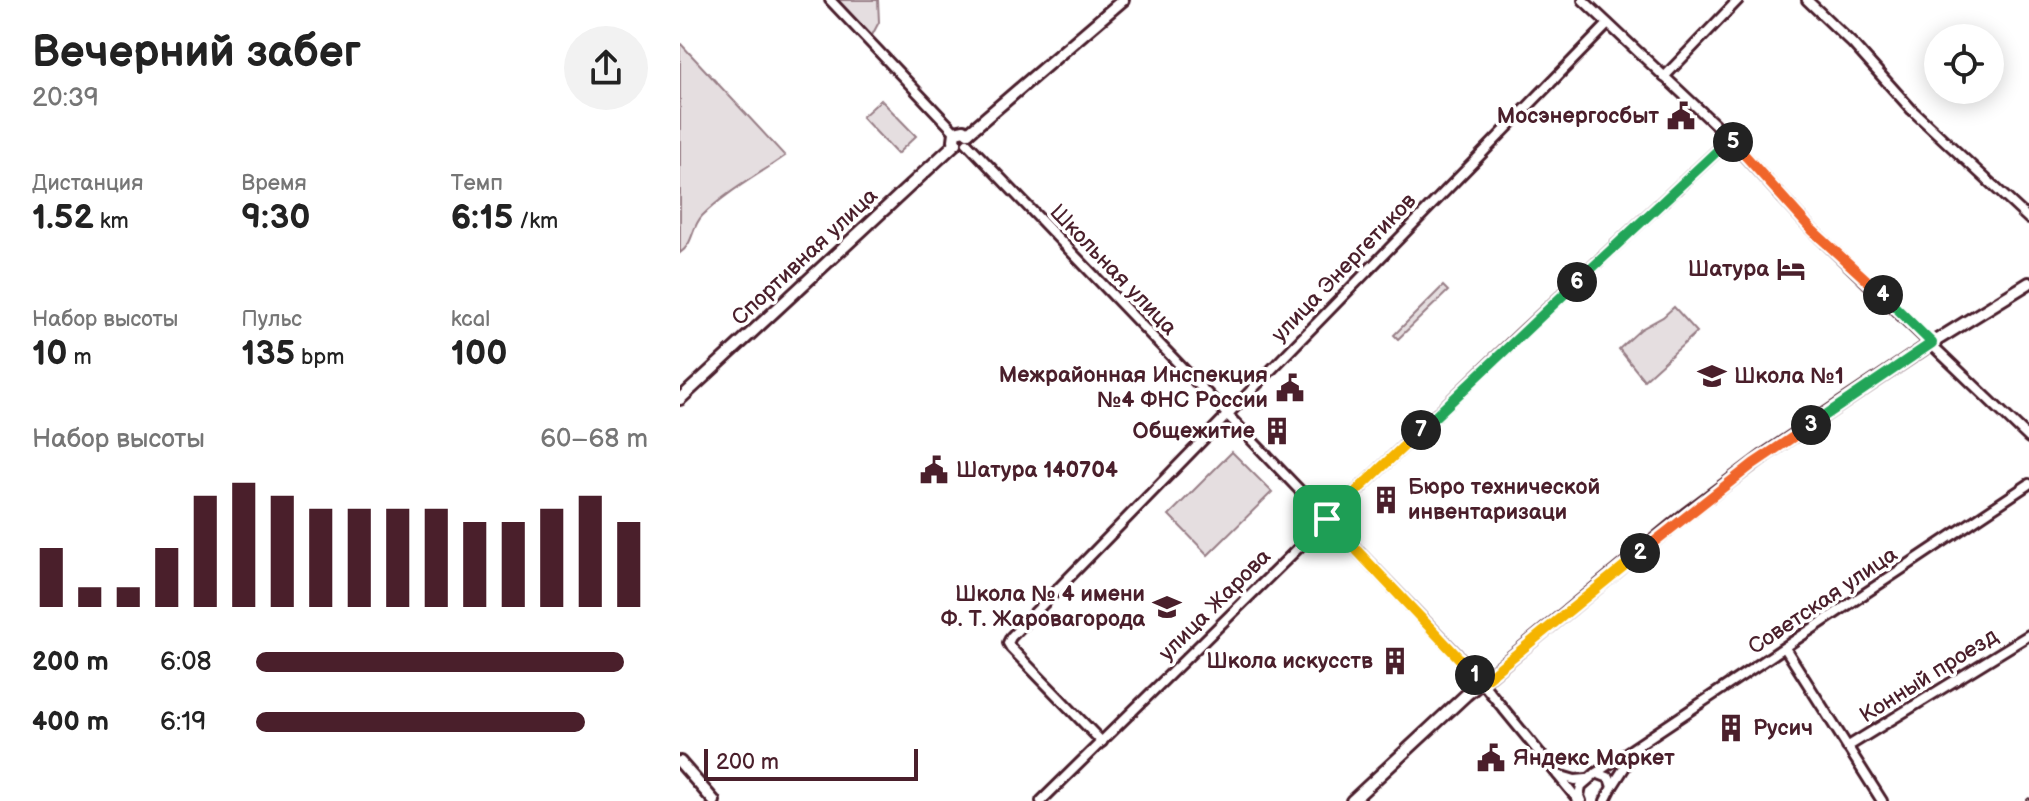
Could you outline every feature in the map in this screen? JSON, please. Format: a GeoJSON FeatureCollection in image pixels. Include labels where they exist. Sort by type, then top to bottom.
{"type":"FeatureCollection","features":[{"type":"Feature","properties":{"kind":"street","name":"Школьная улица"},"geometry":{"type":"LineString","coordinates":[[830,0],[1482,682],[1580,801]]}},
{"type":"Feature","properties":{"kind":"street","name":"Спортивная улица"},"geometry":{"type":"LineString","coordinates":[[680,399],[961,138],[1123,0]]}},
{"type":"Feature","properties":{"kind":"street"},"geometry":{"type":"LineString","coordinates":[[1583,0],[1730,139],[1812,230],[2029,438]]}},
{"type":"Feature","properties":{"kind":"street"},"geometry":{"type":"LineString","coordinates":[[1664,77],[1738,0]]}},
{"type":"Feature","properties":{"kind":"street"},"geometry":{"type":"LineString","coordinates":[[1807,0],[1853,44],[1912,110],[2029,219]]}},
{"type":"Feature","properties":{"kind":"street","name":"улица Энергетиков"},"geometry":{"type":"LineString","coordinates":[[1102,742],[1008,643],[1225,415],[1608,24]]}},
{"type":"Feature","properties":{"kind":"street","name":"улица Жарова"},"geometry":{"type":"LineString","coordinates":[[1041,801],[1327,519],[1730,139]]}},
{"type":"Feature","properties":{"kind":"street"},"geometry":{"type":"LineString","coordinates":[[1352,801],[1482,682],[1686,514],[1766,454],[1932,343],[2029,283]]}},
{"type":"Feature","properties":{"kind":"street","name":"Советская улица"},"geometry":{"type":"LineString","coordinates":[[1587,779],[2029,484]]}},
{"type":"Feature","properties":{"kind":"street","name":"Конный проезд"},"geometry":{"type":"LineString","coordinates":[[1847,747],[2029,635]]}},
{"type":"Feature","properties":{"kind":"street","name":"Конный проезд"},"geometry":{"type":"LineString","coordinates":[[1785,648],[1882,801]]}},
{"type":"Feature","properties":{"kind":"street","name":"Советская улица"},"geometry":{"type":"LineString","coordinates":[[1605,801],[1637,748]]}},
{"type":"Feature","properties":{"kind":"street"},"geometry":{"type":"LineString","coordinates":[[680,762],[714,801]]}},
{"type":"Feature","properties":{"kind":"street"},"geometry":{"type":"LineString","coordinates":[[1596,773],[1609,778],[1612,787]]}},
{"type":"Feature","properties":{"kind":"street"},"geometry":{"type":"LineString","coordinates":[[1557,775],[1575,780],[1587,779]]}},
{"type":"Feature","properties":{"kind":"street"},"geometry":{"type":"LineString","coordinates":[[1580,801],[1579,793],[1587,779]]}},
{"type":"Feature","properties":{"kind":"shaded area"},"geometry":{"type":"Polygon","coordinates":[[[830,0],[878,0],[879,22],[869,41],[830,0]]]}},
{"type":"Feature","properties":{"kind":"shaded area"},"geometry":{"type":"Polygon","coordinates":[[[680,43],[785,156],[711,207],[698,221],[688,245],[680,253],[680,43]]]}},
{"type":"Feature","properties":{"kind":"shaded area"},"geometry":{"type":"Polygon","coordinates":[[[881,100],[916,136],[897,154],[862,117],[881,100]]]}},
{"type":"Feature","properties":{"kind":"shaded area"},"geometry":{"type":"Polygon","coordinates":[[[1443,286],[1448,291],[1398,339],[1394,335],[1443,286]]]}},
{"type":"Feature","properties":{"kind":"shaded area"},"geometry":{"type":"Polygon","coordinates":[[[1674,307],[1697,332],[1644,380],[1619,349],[1641,329],[1674,307]]]}},
{"type":"Feature","properties":{"kind":"shaded area"},"geometry":{"type":"Polygon","coordinates":[[[1232,452],[1272,492],[1208,555],[1169,515],[1232,452]]]}},
{"type":"Feature","properties":{"kind":"place","name":"Мосэнергосбыт"},"geometry":{"type":"Point","coordinates":[1681,116]}},
{"type":"Feature","properties":{"kind":"place","name":"Шатура"},"geometry":{"type":"Point","coordinates":[1791,269]}},
{"type":"Feature","properties":{"kind":"place","name":"Школа №1"},"geometry":{"type":"Point","coordinates":[1712,376]}},
{"type":"Feature","properties":{"kind":"place","name":"Межрайонная Инспекция №4 ФНС России"},"geometry":{"type":"Point","coordinates":[1290,388]}},
{"type":"Feature","properties":{"kind":"place","name":"Общежитие"},"geometry":{"type":"Point","coordinates":[1277,431]}},
{"type":"Feature","properties":{"kind":"place","name":"Шатура 140704"},"geometry":{"type":"Point","coordinates":[934,470]}},
{"type":"Feature","properties":{"kind":"place","name":"Бюро технической инвентаризаци"},"geometry":{"type":"Point","coordinates":[1386,500]}},
{"type":"Feature","properties":{"kind":"place","name":"Школа № 4 имени Ф. Т. Жаровагорода"},"geometry":{"type":"Point","coordinates":[1167,607]}},
{"type":"Feature","properties":{"kind":"place","name":"Школа искусств"},"geometry":{"type":"Point","coordinates":[1395,661]}},
{"type":"Feature","properties":{"kind":"place","name":"Русич"},"geometry":{"type":"Point","coordinates":[1731,728]}},
{"type":"Feature","properties":{"kind":"place","name":"Яндекс Маркет"},"geometry":{"type":"Point","coordinates":[1491,758]}},
{"type":"Feature","properties":{"kind":"route"},"geometry":{"type":"LineString","coordinates":[[1730,139],[1812,230],[1932,343],[1766,454],[1686,514],[1482,682],[1327,519],[1730,139]]}}]}
